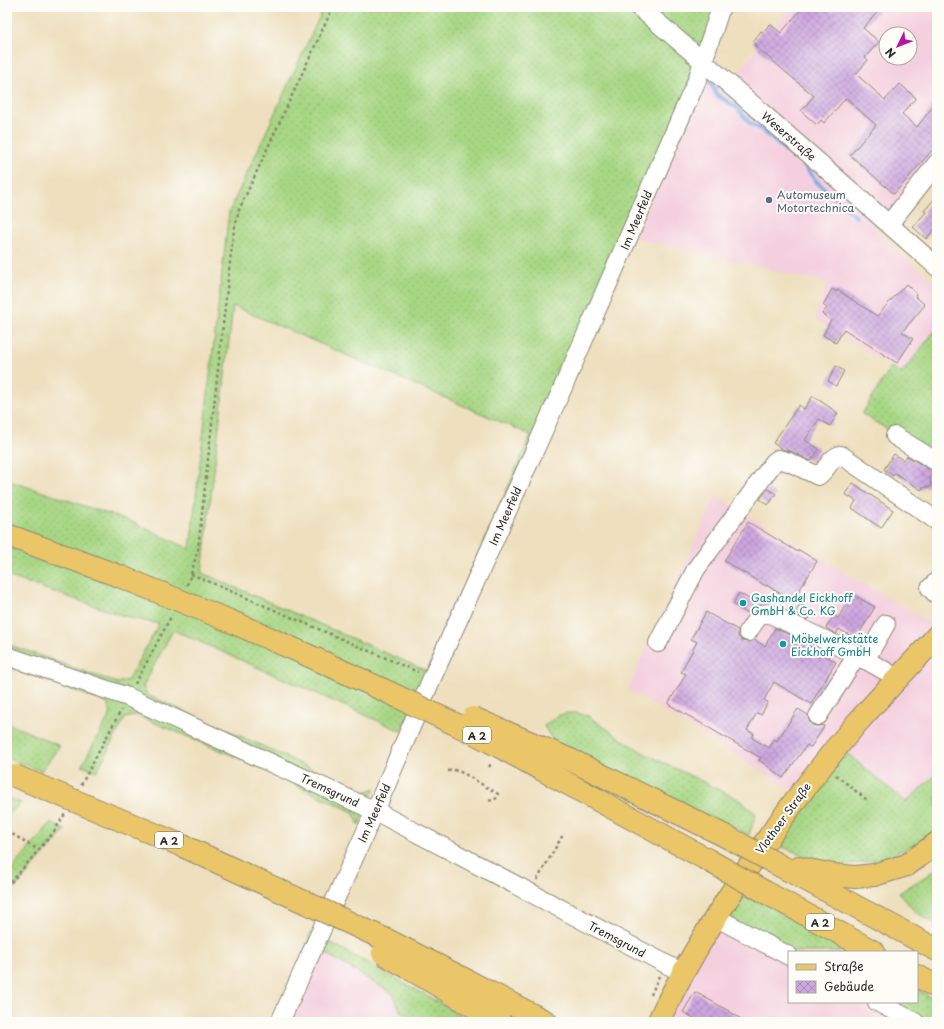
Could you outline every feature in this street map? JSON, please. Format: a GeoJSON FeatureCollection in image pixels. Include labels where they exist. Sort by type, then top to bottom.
{"type":"FeatureCollection","features":[{"type":"Feature","properties":{"kind":"main road","name":"A 2"},"geometry":{"type":"LineString","coordinates":[[7,534],[119,576],[237,624],[390,692],[563,781],[872,951]]}},
{"type":"Feature","properties":{"kind":"main road","name":"Vlothoer Straße"},"geometry":{"type":"LineString","coordinates":[[660,1021],[683,973],[715,917],[768,837],[857,723],[937,636]]}},
{"type":"Feature","properties":{"kind":"main road"},"geometry":{"type":"LineString","coordinates":[[390,692],[457,712],[573,761],[729,838],[937,950]]}},
{"type":"Feature","properties":{"kind":"main road","name":"A 2"},"geometry":{"type":"LineString","coordinates":[[11,775],[183,846],[321,909],[384,954],[455,985]]}},
{"type":"Feature","properties":{"kind":"main road"},"geometry":{"type":"LineString","coordinates":[[774,863],[833,875],[855,877],[874,875],[907,865],[937,843]]}},
{"type":"Feature","properties":{"kind":"main road"},"geometry":{"type":"LineString","coordinates":[[918,977],[937,987]]}},
{"type":"Feature","properties":{"kind":"main road"},"geometry":{"type":"LineString","coordinates":[[455,985],[500,1022]]}},
{"type":"Feature","properties":{"kind":"main road"},"geometry":{"type":"LineString","coordinates":[[455,985],[546,1022]]}},
{"type":"Feature","properties":{"kind":"street","name":"Weserstraße"},"geometry":{"type":"LineString","coordinates":[[639,7],[703,61],[937,267]]}},
{"type":"Feature","properties":{"kind":"street","name":"Im Meerfeld"},"geometry":{"type":"LineString","coordinates":[[280,1022],[375,811],[432,678],[564,385],[697,80],[721,7]]}},
{"type":"Feature","properties":{"kind":"street"},"geometry":{"type":"LineString","coordinates":[[889,224],[937,163]]}},
{"type":"Feature","properties":{"kind":"street"},"geometry":{"type":"LineString","coordinates":[[895,436],[937,462]]}},
{"type":"Feature","properties":{"kind":"street"},"geometry":{"type":"LineString","coordinates":[[658,643],[696,569],[774,462],[778,459],[789,462],[818,476],[832,458],[841,455],[937,521]]}},
{"type":"Feature","properties":{"kind":"street"},"geometry":{"type":"LineString","coordinates":[[748,632],[761,615],[768,612],[861,658],[887,672],[896,680]]}},
{"type":"Feature","properties":{"kind":"street"},"geometry":{"type":"LineString","coordinates":[[818,716],[886,624]]}},
{"type":"Feature","properties":{"kind":"street","name":"Tremsgrund"},"geometry":{"type":"LineString","coordinates":[[7,656],[128,697],[375,811],[683,973]]}},
{"type":"Feature","properties":{"kind":"street"},"geometry":{"type":"LineString","coordinates":[[715,917],[788,955]]}},
{"type":"Feature","properties":{"kind":"street"},"geometry":{"type":"LineString","coordinates":[[879,1003],[914,1022]]}},
{"type":"Feature","properties":{"kind":"path"},"geometry":{"type":"LineString","coordinates":[[187,586],[198,549],[233,235],[239,210],[333,7]]}},
{"type":"Feature","properties":{"kind":"path"},"geometry":{"type":"LineString","coordinates":[[191,574],[432,678]]}},
{"type":"Feature","properties":{"kind":"path"},"geometry":{"type":"LineString","coordinates":[[80,786],[175,610]]}},
{"type":"Feature","properties":{"kind":"path"},"geometry":{"type":"LineString","coordinates":[[825,763],[832,772],[867,800]]}},
{"type":"Feature","properties":{"kind":"path"},"geometry":{"type":"LineString","coordinates":[[448,771],[454,770],[463,773],[498,794],[496,799],[486,801]]}},
{"type":"Feature","properties":{"kind":"path"},"geometry":{"type":"LineString","coordinates":[[7,887],[53,833],[66,811]]}},
{"type":"Feature","properties":{"kind":"path"},"geometry":{"type":"LineString","coordinates":[[7,831],[39,850]]}},
{"type":"Feature","properties":{"kind":"path"},"geometry":{"type":"LineString","coordinates":[[530,892],[564,833]]}},
{"type":"Feature","properties":{"kind":"shaded area"},"geometry":{"type":"Polygon","coordinates":[[[791,7],[937,7],[937,152],[875,232],[937,284],[937,328],[902,373],[815,319],[827,283],[635,238],[713,57],[736,76],[791,7]]]}},
{"type":"Feature","properties":{"kind":"shaded area"},"geometry":{"type":"Polygon","coordinates":[[[716,496],[937,627],[937,774],[906,802],[806,798],[628,689],[716,496]]]}},
{"type":"Feature","properties":{"kind":"shaded area"},"geometry":{"type":"Polygon","coordinates":[[[714,911],[788,951],[788,1003],[884,1003],[919,1022],[650,1022],[714,911]]]}},
{"type":"Feature","properties":{"kind":"shaded area"},"geometry":{"type":"Polygon","coordinates":[[[307,942],[393,994],[401,1012],[421,1022],[271,1022],[307,942]]]}},
{"type":"Feature","properties":{"kind":"green space"},"geometry":{"type":"Polygon","coordinates":[[[324,7],[715,7],[713,57],[401,731],[173,630],[143,686],[147,695],[256,743],[363,793],[375,788],[359,825],[353,812],[248,762],[136,715],[125,718],[97,771],[82,765],[111,713],[107,703],[7,666],[7,644],[117,683],[128,680],[159,624],[130,618],[7,576],[7,480],[132,522],[190,549],[229,212],[324,7]],[[233,306],[202,573],[427,671],[531,435],[233,306]]]}},
{"type":"Feature","properties":{"kind":"green space"},"geometry":{"type":"Polygon","coordinates":[[[937,328],[937,386],[932,393],[937,396],[937,459],[862,414],[891,367],[902,373],[937,328]]]}},
{"type":"Feature","properties":{"kind":"green space"},"geometry":{"type":"Polygon","coordinates":[[[567,713],[577,713],[588,716],[642,752],[738,799],[756,814],[749,835],[555,744],[544,726],[557,716],[567,713]]]}},
{"type":"Feature","properties":{"kind":"green space"},"geometry":{"type":"Polygon","coordinates":[[[7,723],[60,746],[41,771],[7,758],[7,723]]]}},
{"type":"Feature","properties":{"kind":"green space"},"geometry":{"type":"Polygon","coordinates":[[[844,751],[906,802],[937,774],[937,827],[920,842],[884,859],[833,867],[775,844],[844,751]]]}},
{"type":"Feature","properties":{"kind":"green space"},"geometry":{"type":"Polygon","coordinates":[[[7,798],[21,803],[7,816],[7,798]]]}},
{"type":"Feature","properties":{"kind":"green space"},"geometry":{"type":"Polygon","coordinates":[[[51,823],[65,830],[7,897],[7,874],[51,823]]]}},
{"type":"Feature","properties":{"kind":"green space"},"geometry":{"type":"Polygon","coordinates":[[[937,869],[937,924],[915,912],[899,893],[937,869]]]}},
{"type":"Feature","properties":{"kind":"green space"},"geometry":{"type":"Polygon","coordinates":[[[732,886],[848,951],[788,951],[714,911],[732,886]]]}},
{"type":"Feature","properties":{"kind":"green space"},"geometry":{"type":"Polygon","coordinates":[[[311,932],[472,1022],[421,1022],[401,1012],[393,994],[307,942],[311,932]]]}},
{"type":"Feature","properties":{"kind":"green space"},"geometry":{"type":"Polygon","coordinates":[[[918,990],[937,1001],[937,1022],[919,1022],[884,1003],[918,1003],[918,990]]]}},
{"type":"Feature","properties":{"kind":"building"},"geometry":{"type":"Polygon","coordinates":[[[803,7],[882,7],[863,28],[878,41],[878,43],[865,57],[868,60],[856,74],[885,100],[900,84],[916,98],[902,114],[917,127],[937,101],[937,145],[894,194],[850,155],[876,125],[846,98],[824,123],[821,120],[817,125],[801,111],[814,96],[755,46],[756,45],[753,42],[761,31],[763,32],[770,24],[781,33],[803,7]]]}},
{"type":"Feature","properties":{"kind":"building"},"geometry":{"type":"Polygon","coordinates":[[[937,196],[937,226],[926,239],[913,227],[937,196]]]}},
{"type":"Feature","properties":{"kind":"building"},"geometry":{"type":"Polygon","coordinates":[[[906,284],[916,294],[915,296],[925,305],[902,332],[913,339],[897,363],[844,329],[836,343],[823,335],[831,320],[822,314],[827,308],[823,305],[832,289],[837,292],[838,290],[877,316],[906,284]]]}},
{"type":"Feature","properties":{"kind":"building"},"geometry":{"type":"Polygon","coordinates":[[[836,366],[844,371],[836,386],[828,381],[836,366]]]}},
{"type":"Feature","properties":{"kind":"building"},"geometry":{"type":"Polygon","coordinates":[[[813,396],[838,413],[830,426],[819,419],[805,440],[819,449],[811,461],[793,452],[782,449],[773,443],[799,405],[804,409],[813,396]]]}},
{"type":"Feature","properties":{"kind":"building"},"geometry":{"type":"Polygon","coordinates":[[[894,454],[903,460],[907,456],[934,472],[930,478],[931,487],[924,487],[921,490],[895,473],[893,476],[884,469],[894,454]]]}},
{"type":"Feature","properties":{"kind":"building"},"geometry":{"type":"Polygon","coordinates":[[[853,483],[893,510],[881,528],[852,508],[856,501],[845,494],[853,483]]]}},
{"type":"Feature","properties":{"kind":"building"},"geometry":{"type":"Polygon","coordinates":[[[768,489],[776,494],[768,505],[760,499],[768,489]]]}},
{"type":"Feature","properties":{"kind":"building"},"geometry":{"type":"Polygon","coordinates":[[[748,522],[798,552],[799,550],[817,561],[793,601],[724,561],[748,522]]]}},
{"type":"Feature","properties":{"kind":"building","name":"Gashandel Eickhoff GmbH & Co. KG"},"geometry":{"type":"Polygon","coordinates":[[[739,593],[754,602],[747,613],[733,604],[739,593]]]}},
{"type":"Feature","properties":{"kind":"building"},"geometry":{"type":"Polygon","coordinates":[[[852,594],[875,607],[856,639],[839,629],[836,634],[826,628],[834,615],[838,618],[852,594]]]}},
{"type":"Feature","properties":{"kind":"building"},"geometry":{"type":"Polygon","coordinates":[[[800,604],[813,612],[808,620],[794,614],[800,604]]]}},
{"type":"Feature","properties":{"kind":"building"},"geometry":{"type":"Polygon","coordinates":[[[706,612],[738,630],[738,636],[742,641],[748,642],[754,640],[765,646],[775,628],[793,636],[836,662],[811,704],[774,682],[764,700],[768,702],[761,715],[757,713],[747,730],[754,734],[752,738],[769,748],[775,739],[777,741],[798,709],[808,715],[812,725],[823,725],[824,727],[811,747],[807,745],[783,778],[759,760],[761,758],[668,704],[686,674],[681,672],[697,642],[691,639],[706,612]]]}},
{"type":"Feature","properties":{"kind":"building"},"geometry":{"type":"Polygon","coordinates":[[[695,992],[746,1022],[701,1022],[683,1012],[695,992]]]}},
{"type":"Feature","properties":{"kind":"waterway"},"geometry":{"type":"LineString","coordinates":[[709,80],[717,95],[736,107],[750,123],[762,130],[794,158]]}},
{"type":"Feature","properties":{"kind":"waterway"},"geometry":{"type":"LineString","coordinates":[[806,168],[816,181],[856,217]]}},
{"type":"Feature","properties":{"kind":"place","name":"Automuseum Motortechnica"},"geometry":{"type":"Point","coordinates":[769,200]}},
{"type":"Feature","properties":{"kind":"place","name":"Gashandel Eickhoff GmbH & Co. KG"},"geometry":{"type":"Point","coordinates":[743,603]}},
{"type":"Feature","properties":{"kind":"place","name":"Möbelwerkstätte Eickhoff GmbH"},"geometry":{"type":"Point","coordinates":[783,644]}}]}
